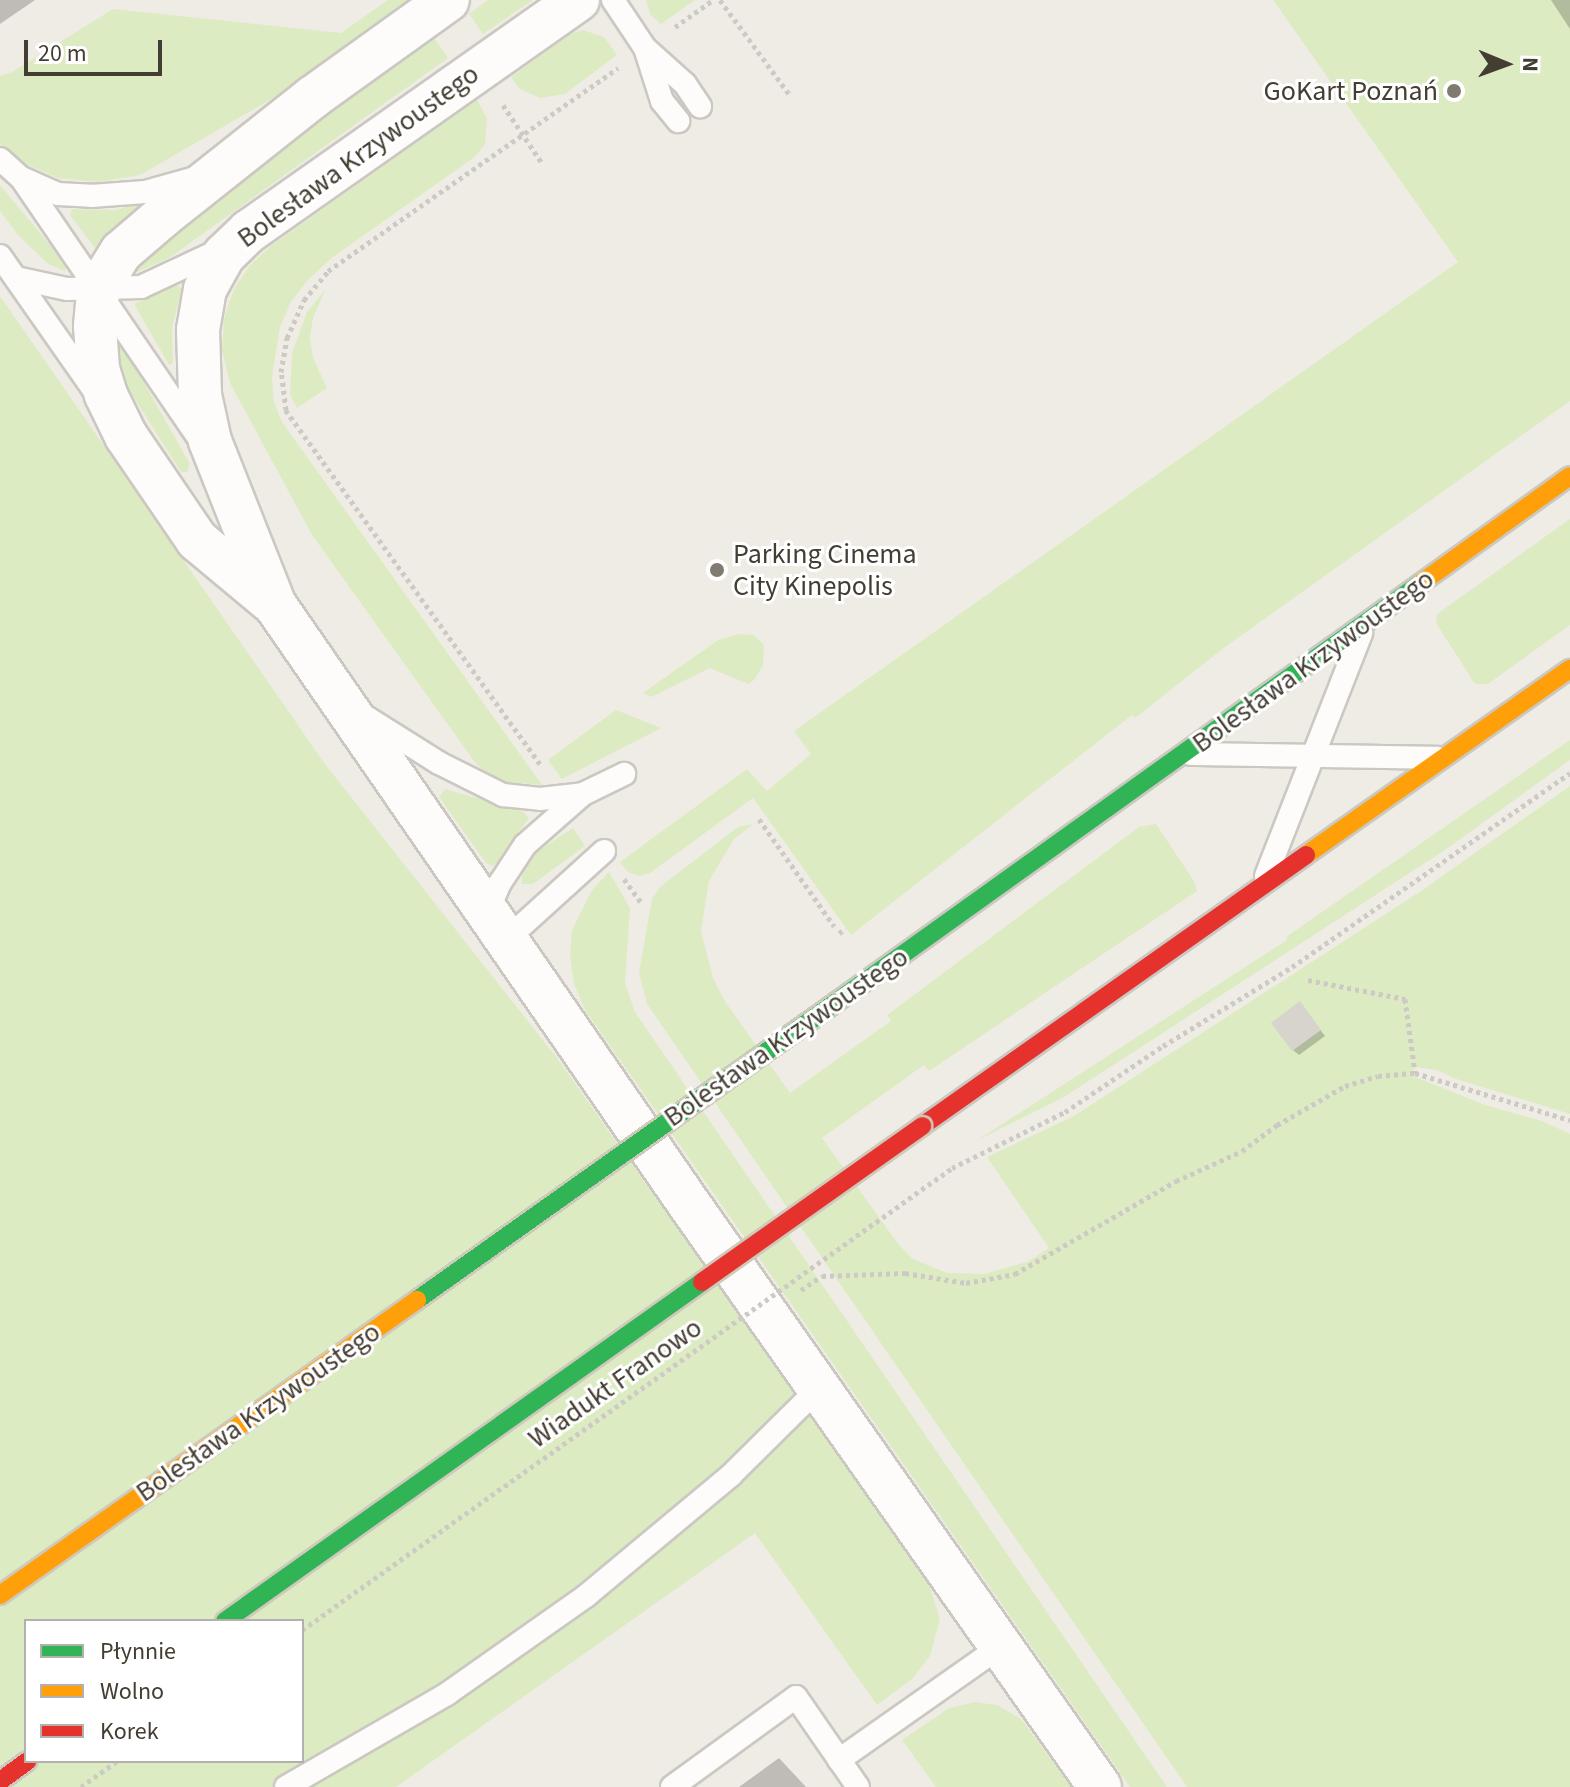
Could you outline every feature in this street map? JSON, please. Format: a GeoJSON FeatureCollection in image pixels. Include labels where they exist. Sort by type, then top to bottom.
{"type":"FeatureCollection","features":[{"type":"Feature","properties":{"kind":"main road","name":"Bolesława Krzywoustego"},"geometry":{"type":"LineString","coordinates":[[0,1595],[835,1003],[1567,478]]}},
{"type":"Feature","properties":{"kind":"main road"},"geometry":{"type":"LineString","coordinates":[[228,1619],[1570,669]]}},
{"type":"Feature","properties":{"kind":"main road"},"geometry":{"type":"LineString","coordinates":[[0,1781],[25,1763]]}},
{"type":"Feature","properties":{"kind":"street"},"geometry":{"type":"LineString","coordinates":[[448,0],[313,97],[121,252],[98,289],[95,326],[98,369],[106,395],[126,436],[197,540],[275,605],[1100,1787]]}},
{"type":"Feature","properties":{"kind":"street","name":"Bolesława Krzywoustego"},"geometry":{"type":"LineString","coordinates":[[275,605],[222,472],[205,418],[198,352],[200,306],[205,289],[234,243],[578,0]]}},
{"type":"Feature","properties":{"kind":"lane"},"geometry":{"type":"LineString","coordinates":[[613,0],[645,48],[685,84],[700,106]]}},
{"type":"Feature","properties":{"kind":"lane"},"geometry":{"type":"LineString","coordinates":[[645,48],[662,101],[678,121]]}},
{"type":"Feature","properties":{"kind":"lane"},"geometry":{"type":"LineString","coordinates":[[0,159],[22,179],[222,472]]}},
{"type":"Feature","properties":{"kind":"lane"},"geometry":{"type":"LineString","coordinates":[[22,179],[58,194],[127,195],[183,183],[231,163]]}},
{"type":"Feature","properties":{"kind":"lane"},"geometry":{"type":"LineString","coordinates":[[16,278],[48,288],[141,287],[234,243]]}},
{"type":"Feature","properties":{"kind":"lane"},"geometry":{"type":"LineString","coordinates":[[0,256],[126,436]]}},
{"type":"Feature","properties":{"kind":"lane"},"geometry":{"type":"LineString","coordinates":[[1263,885],[1365,624]]}},
{"type":"Feature","properties":{"kind":"lane"},"geometry":{"type":"LineString","coordinates":[[340,699],[415,749],[487,789],[518,798],[574,795],[624,774]]}},
{"type":"Feature","properties":{"kind":"lane"},"geometry":{"type":"LineString","coordinates":[[1182,754],[1313,753],[1447,758]]}},
{"type":"Feature","properties":{"kind":"lane"},"geometry":{"type":"LineString","coordinates":[[497,926],[500,883],[525,845],[574,795]]}},
{"type":"Feature","properties":{"kind":"lane"},"geometry":{"type":"LineString","coordinates":[[497,926],[604,851]]}},
{"type":"Feature","properties":{"kind":"lane"},"geometry":{"type":"LineString","coordinates":[[286,1787],[447,1694],[586,1596],[731,1475],[819,1388]]}},
{"type":"Feature","properties":{"kind":"lane"},"geometry":{"type":"LineString","coordinates":[[839,1760],[1001,1646]]}},
{"type":"Feature","properties":{"kind":"lane"},"geometry":{"type":"LineString","coordinates":[[672,1787],[796,1697],[858,1787]]}},
{"type":"Feature","properties":{"kind":"path"},"geometry":{"type":"LineString","coordinates":[[720,0],[789,94]]}},
{"type":"Feature","properties":{"kind":"path"},"geometry":{"type":"LineString","coordinates":[[542,163],[522,135],[328,271],[304,300],[287,338],[281,372],[286,410],[574,795]]}},
{"type":"Feature","properties":{"kind":"path","name":"Wiadukt Franowo"},"geometry":{"type":"LineString","coordinates":[[304,1629],[952,1168],[1065,1112],[1292,967],[1570,773]]}},
{"type":"Feature","properties":{"kind":"path"},"geometry":{"type":"LineString","coordinates":[[759,819],[834,926]]}},
{"type":"Feature","properties":{"kind":"path"},"geometry":{"type":"LineString","coordinates":[[604,851],[642,904]]}},
{"type":"Feature","properties":{"kind":"path"},"geometry":{"type":"LineString","coordinates":[[839,933],[846,929]]}},
{"type":"Feature","properties":{"kind":"path"},"geometry":{"type":"LineString","coordinates":[[1308,980],[1405,999],[1415,1073]]}},
{"type":"Feature","properties":{"kind":"path"},"geometry":{"type":"LineString","coordinates":[[767,1314],[822,1276],[905,1273],[966,1283],[1015,1274],[1176,1181],[1242,1151],[1277,1125],[1345,1086],[1378,1076],[1415,1073],[1570,1120]]}},
{"type":"Feature","properties":{"kind":"path"},"geometry":{"type":"LineString","coordinates":[[81,1787],[114,1763]]}},
{"type":"Feature","properties":{"kind":"green space"},"geometry":{"type":"Polygon","coordinates":[[[388,0],[408,0],[414,8],[348,55],[140,175],[98,182],[58,178],[19,161],[0,145],[0,76],[12,72],[113,9],[341,33],[388,0]]]}},
{"type":"Feature","properties":{"kind":"green space"},"geometry":{"type":"Polygon","coordinates":[[[488,0],[533,0],[483,34],[469,14],[488,0]]]}},
{"type":"Feature","properties":{"kind":"green space"},"geometry":{"type":"Polygon","coordinates":[[[646,0],[695,0],[661,24],[650,14],[646,0]]]}},
{"type":"Feature","properties":{"kind":"green space"},"geometry":{"type":"Polygon","coordinates":[[[1273,0],[1570,0],[1570,401],[1225,647],[1135,718],[1132,715],[851,935],[753,798],[650,873],[639,876],[628,872],[620,862],[747,769],[767,791],[811,754],[794,731],[1458,262],[1273,0]]]}},
{"type":"Feature","properties":{"kind":"green space"},"geometry":{"type":"Polygon","coordinates":[[[583,30],[604,37],[617,55],[565,94],[540,98],[520,89],[511,77],[572,33],[583,30]]]}},
{"type":"Feature","properties":{"kind":"green space"},"geometry":{"type":"Polygon","coordinates":[[[434,38],[448,58],[169,258],[125,277],[149,240],[434,38]]]}},
{"type":"Feature","properties":{"kind":"green space"},"geometry":{"type":"Polygon","coordinates":[[[477,100],[487,118],[485,144],[476,156],[333,257],[308,280],[291,302],[280,327],[272,377],[274,402],[282,422],[542,785],[505,782],[487,774],[474,761],[312,535],[230,383],[222,351],[224,318],[234,289],[250,265],[272,245],[477,100]]]}},
{"type":"Feature","properties":{"kind":"green space"},"geometry":{"type":"Polygon","coordinates":[[[0,185],[66,264],[65,271],[48,264],[18,235],[0,211],[0,185]]]}},
{"type":"Feature","properties":{"kind":"green space"},"geometry":{"type":"Polygon","coordinates":[[[150,203],[98,252],[70,215],[72,209],[115,210],[150,203]]]}},
{"type":"Feature","properties":{"kind":"green space"},"geometry":{"type":"Polygon","coordinates":[[[176,284],[182,289],[172,328],[173,363],[169,365],[134,304],[176,284]]]}},
{"type":"Feature","properties":{"kind":"green space"},"geometry":{"type":"Polygon","coordinates":[[[325,290],[313,318],[310,338],[313,358],[327,388],[297,408],[290,395],[292,353],[307,312],[325,290]]]}},
{"type":"Feature","properties":{"kind":"green space"},"geometry":{"type":"Polygon","coordinates":[[[0,296],[325,764],[557,1058],[930,1587],[940,1619],[930,1656],[912,1679],[877,1705],[755,1533],[396,1787],[0,1787],[0,296]]]}},
{"type":"Feature","properties":{"kind":"green space"},"geometry":{"type":"Polygon","coordinates":[[[112,326],[190,464],[187,472],[181,472],[119,374],[112,326]]]}},
{"type":"Feature","properties":{"kind":"green space"},"geometry":{"type":"Polygon","coordinates":[[[1570,519],[1570,625],[1488,684],[1475,684],[1436,623],[1437,614],[1570,519]]]}},
{"type":"Feature","properties":{"kind":"green space"},"geometry":{"type":"Polygon","coordinates":[[[740,634],[754,635],[764,645],[763,666],[748,684],[710,668],[651,697],[643,693],[718,640],[740,634]]]}},
{"type":"Feature","properties":{"kind":"green space"},"geometry":{"type":"Polygon","coordinates":[[[616,710],[661,728],[562,779],[548,760],[616,710]]]}},
{"type":"Feature","properties":{"kind":"green space"},"geometry":{"type":"Polygon","coordinates":[[[1570,740],[1570,760],[1445,850],[1064,1097],[976,1141],[1287,940],[1286,937],[1570,740]]]}},
{"type":"Feature","properties":{"kind":"green space"},"geometry":{"type":"Polygon","coordinates":[[[1570,786],[1570,1114],[1453,1078],[1440,1071],[1417,1067],[1408,1074],[1485,1105],[1542,1121],[1570,1134],[1570,1787],[1187,1787],[647,1004],[639,973],[652,899],[661,886],[738,827],[753,824],[734,839],[709,881],[701,931],[713,978],[724,1000],[790,1093],[891,1021],[887,1015],[1139,827],[1156,824],[1194,881],[1197,891],[929,1071],[924,1065],[822,1138],[899,1245],[913,1259],[947,1273],[984,1274],[1027,1262],[1049,1248],[987,1157],[1074,1116],[1421,891],[1570,786]]]}},
{"type":"Feature","properties":{"kind":"green space"},"geometry":{"type":"Polygon","coordinates":[[[445,789],[522,811],[529,818],[497,863],[492,866],[486,863],[439,797],[445,789]]]}},
{"type":"Feature","properties":{"kind":"green space"},"geometry":{"type":"Polygon","coordinates":[[[573,828],[585,846],[533,884],[522,884],[522,874],[536,852],[573,828]]]}},
{"type":"Feature","properties":{"kind":"green space"},"geometry":{"type":"Polygon","coordinates":[[[609,872],[630,908],[625,983],[635,1012],[1167,1787],[1130,1787],[585,1010],[574,984],[570,956],[572,930],[592,890],[609,872]]]}},
{"type":"Feature","properties":{"kind":"green space"},"geometry":{"type":"Polygon","coordinates":[[[975,1702],[997,1705],[1021,1719],[1071,1787],[936,1787],[902,1740],[949,1708],[975,1702]]]}},
{"type":"Feature","properties":{"kind":"building"},"geometry":{"type":"Polygon","coordinates":[[[1300,1001],[1321,1030],[1292,1051],[1271,1023],[1300,1001]]]}},
{"type":"Feature","properties":{"kind":"traffic: fast"},"geometry":{"type":"LineString","coordinates":[[835,1003],[1421,583]]}},
{"type":"Feature","properties":{"kind":"traffic: fast"},"geometry":{"type":"LineString","coordinates":[[417,1300],[835,1003]]}},
{"type":"Feature","properties":{"kind":"traffic: fast"},"geometry":{"type":"LineString","coordinates":[[228,1619],[702,1282]]}},
{"type":"Feature","properties":{"kind":"traffic: slow"},"geometry":{"type":"LineString","coordinates":[[1421,583],[1570,476]]}},
{"type":"Feature","properties":{"kind":"traffic: slow"},"geometry":{"type":"LineString","coordinates":[[1306,855],[1570,669]]}},
{"type":"Feature","properties":{"kind":"traffic: slow"},"geometry":{"type":"LineString","coordinates":[[0,1595],[417,1300]]}},
{"type":"Feature","properties":{"kind":"traffic: jam"},"geometry":{"type":"LineString","coordinates":[[922,1126],[1306,855]]}},
{"type":"Feature","properties":{"kind":"traffic: jam"},"geometry":{"type":"LineString","coordinates":[[702,1282],[922,1126]]}},
{"type":"Feature","properties":{"kind":"traffic: jam"},"geometry":{"type":"LineString","coordinates":[[0,1781],[25,1763]]}},
{"type":"Feature","properties":{"kind":"place","name":"GoKart Poznań"},"geometry":{"type":"Point","coordinates":[1454,91]}},
{"type":"Feature","properties":{"kind":"place","name":"Parking Cinema City Kinepolis"},"geometry":{"type":"Point","coordinates":[717,570]}}]}
